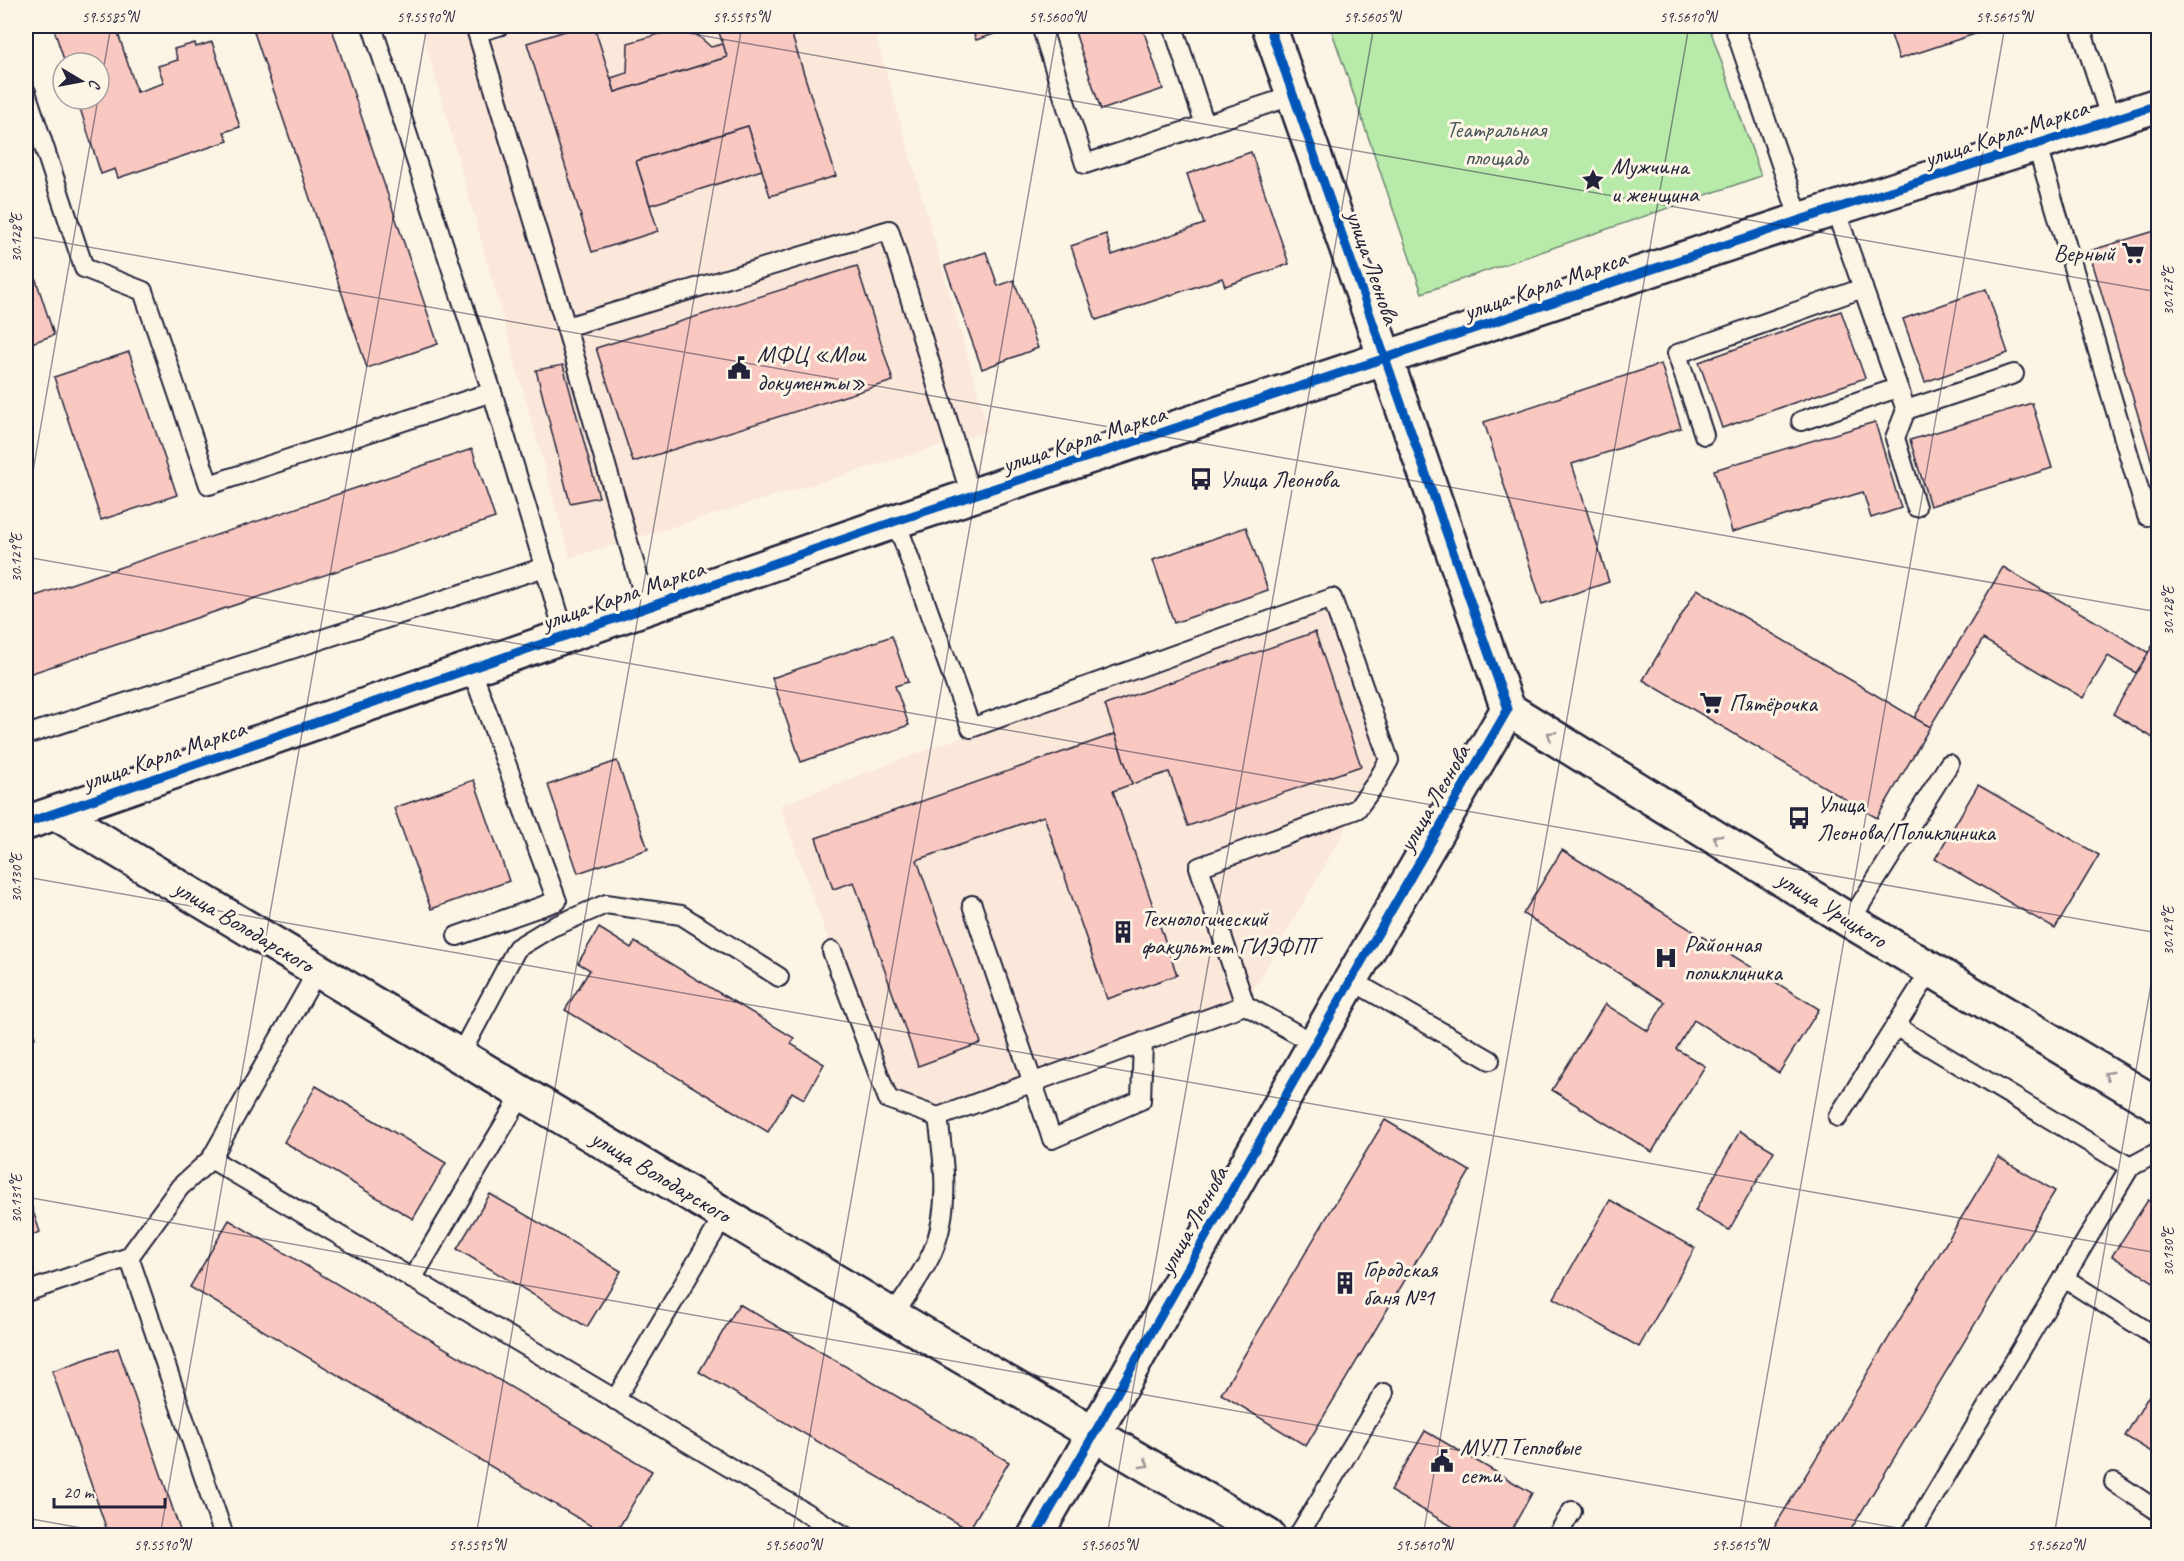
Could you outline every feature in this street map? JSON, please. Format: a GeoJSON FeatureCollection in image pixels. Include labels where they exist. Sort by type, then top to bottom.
{"type":"FeatureCollection","features":[{"type":"Feature","properties":{"kind":"street","name":"улица Леонова"},"geometry":{"type":"LineString","coordinates":[[1035,1536],[1508,709],[1269,26]]}},
{"type":"Feature","properties":{"kind":"street","name":"улица Карла Маркса"},"geometry":{"type":"LineString","coordinates":[[26,823],[896,521],[1800,220],[2158,105]]}},
{"type":"Feature","properties":{"kind":"street","name":"улица Урицкого"},"geometry":{"type":"LineString","coordinates":[[1508,709],[1850,921],[2158,1105]]}},
{"type":"Feature","properties":{"kind":"street","name":"улица Володарского"},"geometry":{"type":"LineString","coordinates":[[56,813],[893,1316],[1268,1536]]}},
{"type":"Feature","properties":{"kind":"lane"},"geometry":{"type":"LineString","coordinates":[[372,26],[492,392],[565,635]]}},
{"type":"Feature","properties":{"kind":"lane"},"geometry":{"type":"LineString","coordinates":[[499,26],[477,32],[647,607]]}},
{"type":"Feature","properties":{"kind":"lane"},"geometry":{"type":"LineString","coordinates":[[1041,26],[1085,164],[1292,96]]}},
{"type":"Feature","properties":{"kind":"lane"},"geometry":{"type":"LineString","coordinates":[[1173,26],[1205,125]]}},
{"type":"Feature","properties":{"kind":"lane"},"geometry":{"type":"LineString","coordinates":[[1734,26],[1800,220]]}},
{"type":"Feature","properties":{"kind":"lane"},"geometry":{"type":"LineString","coordinates":[[2080,26],[2111,120]]}},
{"type":"Feature","properties":{"kind":"lane"},"geometry":{"type":"LineString","coordinates":[[26,92],[84,268],[143,291],[209,484],[492,392]]}},
{"type":"Feature","properties":{"kind":"lane"},"geometry":{"type":"LineString","coordinates":[[2036,143],[2148,516]]}},
{"type":"Feature","properties":{"kind":"lane"},"geometry":{"type":"LineString","coordinates":[[1835,209],[1906,410],[1896,438],[1916,507]]}},
{"type":"Feature","properties":{"kind":"lane"},"geometry":{"type":"LineString","coordinates":[[566,327],[889,230],[971,496]]}},
{"type":"Feature","properties":{"kind":"lane"},"geometry":{"type":"LineString","coordinates":[[1704,435],[1677,354],[1863,288]]}},
{"type":"Feature","properties":{"kind":"lane"},"geometry":{"type":"LineString","coordinates":[[1906,410],[2014,374]]}},
{"type":"Feature","properties":{"kind":"lane"},"geometry":{"type":"LineString","coordinates":[[1801,421],[1897,388]]}},
{"type":"Feature","properties":{"kind":"lane"},"geometry":{"type":"LineString","coordinates":[[896,521],[971,728],[1332,598],[1389,760],[1377,783],[1357,809],[1199,867],[1245,1005],[1315,1044]]}},
{"type":"Feature","properties":{"kind":"lane"},"geometry":{"type":"LineString","coordinates":[[26,735],[544,567]]}},
{"type":"Feature","properties":{"kind":"lane"},"geometry":{"type":"LineString","coordinates":[[458,936],[557,901],[471,668]]}},
{"type":"Feature","properties":{"kind":"lane"},"geometry":{"type":"LineString","coordinates":[[1850,921],[1948,764]]}},
{"type":"Feature","properties":{"kind":"lane"},"geometry":{"type":"LineString","coordinates":[[460,1055],[517,948],[550,928],[606,904],[681,915],[779,977]]}},
{"type":"Feature","properties":{"kind":"lane"},"geometry":{"type":"LineString","coordinates":[[972,906],[1052,1139],[1141,1100],[1143,1042]]}},
{"type":"Feature","properties":{"kind":"lane"},"geometry":{"type":"LineString","coordinates":[[832,951],[888,1099],[938,1117],[1245,1005]]}},
{"type":"Feature","properties":{"kind":"lane"},"geometry":{"type":"LineString","coordinates":[[1838,1117],[1931,969]]}},
{"type":"Feature","properties":{"kind":"lane"},"geometry":{"type":"LineString","coordinates":[[26,1292],[129,1257],[180,1187],[211,1159],[318,970]]}},
{"type":"Feature","properties":{"kind":"lane"},"geometry":{"type":"LineString","coordinates":[[1351,980],[1490,1060]]}},
{"type":"Feature","properties":{"kind":"lane"},"geometry":{"type":"LineString","coordinates":[[1895,1026],[2130,1167]]}},
{"type":"Feature","properties":{"kind":"lane"},"geometry":{"type":"LineString","coordinates":[[412,1279],[523,1093]]}},
{"type":"Feature","properties":{"kind":"lane"},"geometry":{"type":"LineString","coordinates":[[893,1316],[932,1253],[943,1216],[946,1175],[938,1117]]}},
{"type":"Feature","properties":{"kind":"lane"},"geometry":{"type":"LineString","coordinates":[[1910,1536],[2130,1167],[2158,1152]]}},
{"type":"Feature","properties":{"kind":"lane"},"geometry":{"type":"LineString","coordinates":[[211,1159],[845,1536]]}},
{"type":"Feature","properties":{"kind":"lane"},"geometry":{"type":"LineString","coordinates":[[615,1400],[725,1214]]}},
{"type":"Feature","properties":{"kind":"lane"},"geometry":{"type":"LineString","coordinates":[[129,1257],[224,1536]]}},
{"type":"Feature","properties":{"kind":"lane"},"geometry":{"type":"LineString","coordinates":[[2064,1278],[2158,1338]]}},
{"type":"Feature","properties":{"kind":"lane"},"geometry":{"type":"LineString","coordinates":[[1298,1536],[1384,1393]]}},
{"type":"Feature","properties":{"kind":"lane"},"geometry":{"type":"LineString","coordinates":[[2114,1482],[2158,1511]]}},
{"type":"Feature","properties":{"kind":"lane"},"geometry":{"type":"LineString","coordinates":[[1557,1536],[1572,1511]]}},
{"type":"Feature","properties":{"kind":"shaded area"},"geometry":{"type":"Polygon","coordinates":[[[421,26],[873,26],[989,431],[570,558],[421,26]]]}},
{"type":"Feature","properties":{"kind":"shaded area"},"geometry":{"type":"Polygon","coordinates":[[[1332,598],[1389,760],[1357,809],[1245,1005],[938,1117],[888,1099],[780,805],[1332,598]]]}},
{"type":"Feature","properties":{"kind":"green space","name":"Театральная площадь"},"geometry":{"type":"Polygon","coordinates":[[[1330,26],[1709,26],[1761,176],[1422,293],[1330,26]]]}},
{"type":"Feature","properties":{"kind":"building"},"geometry":{"type":"Polygon","coordinates":[[[53,26],[129,26],[117,30],[137,92],[164,83],[158,66],[178,60],[174,49],[195,43],[196,47],[212,42],[240,127],[224,132],[228,141],[118,178],[115,169],[101,174],[81,111],[111,111],[111,51],[61,51],[53,26]]]}},
{"type":"Feature","properties":{"kind":"building"},"geometry":{"type":"Polygon","coordinates":[[[252,26],[331,26],[438,344],[367,368],[252,26]]]}},
{"type":"Feature","properties":{"kind":"building"},"geometry":{"type":"Polygon","coordinates":[[[581,26],[594,26],[615,92],[727,57],[717,26],[789,26],[836,176],[770,196],[748,126],[636,161],[658,231],[592,252],[527,43],[581,26]]]}},
{"type":"Feature","properties":{"kind":"building"},"geometry":{"type":"Polygon","coordinates":[[[687,26],[711,47],[723,44],[727,57],[615,92],[611,78],[627,73],[628,43],[687,26]]]}},
{"type":"Feature","properties":{"kind":"building"},"geometry":{"type":"Polygon","coordinates":[[[971,26],[1008,26],[1009,29],[976,40],[971,26]]]}},
{"type":"Feature","properties":{"kind":"building"},"geometry":{"type":"Polygon","coordinates":[[[1073,26],[1142,26],[1163,89],[1101,110],[1073,26]]]}},
{"type":"Feature","properties":{"kind":"building"},"geometry":{"type":"Polygon","coordinates":[[[1888,26],[1999,26],[1899,59],[1888,26]]]}},
{"type":"Feature","properties":{"kind":"building"},"geometry":{"type":"Polygon","coordinates":[[[748,126],[762,170],[650,205],[636,161],[748,126]]]}},
{"type":"Feature","properties":{"kind":"building"},"geometry":{"type":"Polygon","coordinates":[[[1251,152],[1289,264],[1225,286],[1222,278],[1096,320],[1071,246],[1106,234],[1112,255],[1204,224],[1187,174],[1251,152]]]}},
{"type":"Feature","properties":{"kind":"building"},"geometry":{"type":"Polygon","coordinates":[[[2158,230],[2158,482],[2089,251],[2158,230]]]}},
{"type":"Feature","properties":{"kind":"building"},"geometry":{"type":"Polygon","coordinates":[[[26,249],[54,335],[26,345],[26,249]]]}},
{"type":"Feature","properties":{"kind":"building"},"geometry":{"type":"Polygon","coordinates":[[[986,252],[998,286],[1014,280],[1038,348],[982,369],[945,266],[986,252]]]}},
{"type":"Feature","properties":{"kind":"building"},"geometry":{"type":"Polygon","coordinates":[[[857,266],[893,381],[633,462],[596,348],[857,266]]]}},
{"type":"Feature","properties":{"kind":"building"},"geometry":{"type":"Polygon","coordinates":[[[1986,289],[2008,353],[1925,382],[1903,319],[1986,289]]]}},
{"type":"Feature","properties":{"kind":"building"},"geometry":{"type":"Polygon","coordinates":[[[1841,311],[1865,378],[1722,428],[1699,362],[1841,311]]]}},
{"type":"Feature","properties":{"kind":"building"},"geometry":{"type":"Polygon","coordinates":[[[129,352],[177,495],[101,520],[54,377],[129,352]]]}},
{"type":"Feature","properties":{"kind":"building"},"geometry":{"type":"Polygon","coordinates":[[[1661,364],[1681,428],[1572,464],[1609,582],[1542,604],[1484,422],[1661,364]]]}},
{"type":"Feature","properties":{"kind":"building"},"geometry":{"type":"Polygon","coordinates":[[[563,365],[599,497],[570,503],[536,370],[563,365]]]}},
{"type":"Feature","properties":{"kind":"building"},"geometry":{"type":"Polygon","coordinates":[[[2032,403],[2052,468],[1930,506],[1910,440],[2032,403]]]}},
{"type":"Feature","properties":{"kind":"building"},"geometry":{"type":"Polygon","coordinates":[[[1875,422],[1901,508],[1871,518],[1863,492],[1732,532],[1714,470],[1875,422]]]}},
{"type":"Feature","properties":{"kind":"building"},"geometry":{"type":"Polygon","coordinates":[[[472,449],[495,518],[26,675],[26,599],[472,449]]]}},
{"type":"Feature","properties":{"kind":"building"},"geometry":{"type":"Polygon","coordinates":[[[1246,527],[1268,590],[1174,623],[1153,560],[1246,527]]]}},
{"type":"Feature","properties":{"kind":"building"},"geometry":{"type":"Polygon","coordinates":[[[2003,567],[2149,653],[2136,673],[2108,656],[2083,698],[1983,639],[1930,727],[1914,718],[2003,567]]]}},
{"type":"Feature","properties":{"kind":"building"},"geometry":{"type":"Polygon","coordinates":[[[1697,589],[1930,727],[1877,818],[1643,680],[1697,589]]]}},
{"type":"Feature","properties":{"kind":"building"},"geometry":{"type":"Polygon","coordinates":[[[1315,632],[1361,766],[1188,826],[1169,772],[1132,784],[1105,705],[1315,632]]]}},
{"type":"Feature","properties":{"kind":"building"},"geometry":{"type":"Polygon","coordinates":[[[892,636],[908,682],[895,686],[909,725],[801,762],[772,678],[892,636]]]}},
{"type":"Feature","properties":{"kind":"building"},"geometry":{"type":"Polygon","coordinates":[[[2158,636],[2158,741],[2113,714],[2158,636]]]}},
{"type":"Feature","properties":{"kind":"building","name":"Технологический факультет ГИЭФПТ"},"geometry":{"type":"Polygon","coordinates":[[[1115,734],[1132,784],[1113,791],[1177,975],[1107,999],[1044,816],[917,860],[981,1043],[918,1066],[854,882],[833,889],[816,838],[1115,734]]]}},
{"type":"Feature","properties":{"kind":"building"},"geometry":{"type":"Polygon","coordinates":[[[617,761],[648,849],[578,873],[548,785],[617,761]]]}},
{"type":"Feature","properties":{"kind":"building"},"geometry":{"type":"Polygon","coordinates":[[[474,780],[509,881],[431,909],[394,808],[474,780]]]}},
{"type":"Feature","properties":{"kind":"building"},"geometry":{"type":"Polygon","coordinates":[[[1978,785],[2099,855],[2055,929],[1935,859],[1978,785]]]}},
{"type":"Feature","properties":{"kind":"building","name":"Районная поликлиника"},"geometry":{"type":"Polygon","coordinates":[[[1562,850],[1819,1009],[1779,1073],[1694,1020],[1676,1049],[1705,1066],[1652,1152],[1552,1090],[1605,1004],[1648,1031],[1665,1002],[1523,914],[1562,850]]]}},
{"type":"Feature","properties":{"kind":"building"},"geometry":{"type":"Polygon","coordinates":[[[599,928],[631,948],[635,942],[794,1038],[791,1044],[824,1064],[804,1099],[792,1092],[768,1132],[565,1010],[590,970],[578,963],[599,928]]]}},
{"type":"Feature","properties":{"kind":"building"},"geometry":{"type":"Polygon","coordinates":[[[26,1008],[35,1038],[26,1041],[26,1008]]]}},
{"type":"Feature","properties":{"kind":"building"},"geometry":{"type":"Polygon","coordinates":[[[316,1086],[446,1163],[413,1219],[284,1142],[316,1086]]]}},
{"type":"Feature","properties":{"kind":"building","name":"Городская баня №1"},"geometry":{"type":"Polygon","coordinates":[[[1385,1120],[1470,1171],[1306,1446],[1221,1394],[1385,1120]]]}},
{"type":"Feature","properties":{"kind":"building"},"geometry":{"type":"Polygon","coordinates":[[[1740,1131],[1774,1151],[1729,1230],[1695,1211],[1740,1131]]]}},
{"type":"Feature","properties":{"kind":"building"},"geometry":{"type":"Polygon","coordinates":[[[1998,1157],[2055,1191],[1847,1536],[1769,1536],[1998,1157]]]}},
{"type":"Feature","properties":{"kind":"building"},"geometry":{"type":"Polygon","coordinates":[[[26,1190],[40,1232],[26,1237],[26,1190]]]}},
{"type":"Feature","properties":{"kind":"building"},"geometry":{"type":"Polygon","coordinates":[[[490,1194],[621,1271],[587,1327],[457,1249],[490,1194]]]}},
{"type":"Feature","properties":{"kind":"building"},"geometry":{"type":"Polygon","coordinates":[[[1610,1200],[1695,1248],[1639,1347],[1554,1298],[1610,1200]]]}},
{"type":"Feature","properties":{"kind":"building"},"geometry":{"type":"Polygon","coordinates":[[[2148,1200],[2158,1206],[2158,1285],[2112,1256],[2148,1200]]]}},
{"type":"Feature","properties":{"kind":"building"},"geometry":{"type":"Polygon","coordinates":[[[229,1220],[652,1471],[614,1536],[608,1536],[190,1287],[229,1220]]]}},
{"type":"Feature","properties":{"kind":"building"},"geometry":{"type":"Polygon","coordinates":[[[739,1304],[1009,1462],[969,1530],[699,1372],[739,1304]]]}},
{"type":"Feature","properties":{"kind":"building"},"geometry":{"type":"Polygon","coordinates":[[[118,1348],[182,1536],[109,1536],[52,1371],[118,1348]]]}},
{"type":"Feature","properties":{"kind":"building"},"geometry":{"type":"Polygon","coordinates":[[[2155,1385],[2158,1387],[2158,1456],[2125,1436],[2155,1385]]]}},
{"type":"Feature","properties":{"kind":"building","name":"МУП Тепловые сети"},"geometry":{"type":"Polygon","coordinates":[[[1425,1431],[1532,1493],[1508,1536],[1469,1536],[1390,1491],[1425,1431]]]}},
{"type":"Feature","properties":{"kind":"cycle path"},"geometry":{"type":"LineString","coordinates":[[1035,1536],[1508,709],[1269,26]]}},
{"type":"Feature","properties":{"kind":"cycle path"},"geometry":{"type":"LineString","coordinates":[[26,823],[896,521],[1800,220],[2158,105]]}},
{"type":"Feature","properties":{"kind":"place","name":"Мужчина и женщина"},"geometry":{"type":"Point","coordinates":[1593,180]}},
{"type":"Feature","properties":{"kind":"place","name":"Верный"},"geometry":{"type":"Point","coordinates":[2133,253]}},
{"type":"Feature","properties":{"kind":"place","name":"МФЦ «Мои документы»"},"geometry":{"type":"Point","coordinates":[739,368]}},
{"type":"Feature","properties":{"kind":"place","name":"Улица Леонова"},"geometry":{"type":"Point","coordinates":[1201,479]}},
{"type":"Feature","properties":{"kind":"place","name":"Пятёрочка"},"geometry":{"type":"Point","coordinates":[1711,703]}},
{"type":"Feature","properties":{"kind":"place","name":"Улица Леонова/Поликлиника"},"geometry":{"type":"Point","coordinates":[1799,818]}},
{"type":"Feature","properties":{"kind":"place","name":"Технологический факультет ГИЭФПТ"},"geometry":{"type":"Point","coordinates":[1123,932]}},
{"type":"Feature","properties":{"kind":"place","name":"Районная поликлиника"},"geometry":{"type":"Point","coordinates":[1666,958]}},
{"type":"Feature","properties":{"kind":"place","name":"Городская баня №1"},"geometry":{"type":"Point","coordinates":[1345,1283]}},
{"type":"Feature","properties":{"kind":"place","name":"МУП Тепловые сети"},"geometry":{"type":"Point","coordinates":[1442,1461]}}]}
